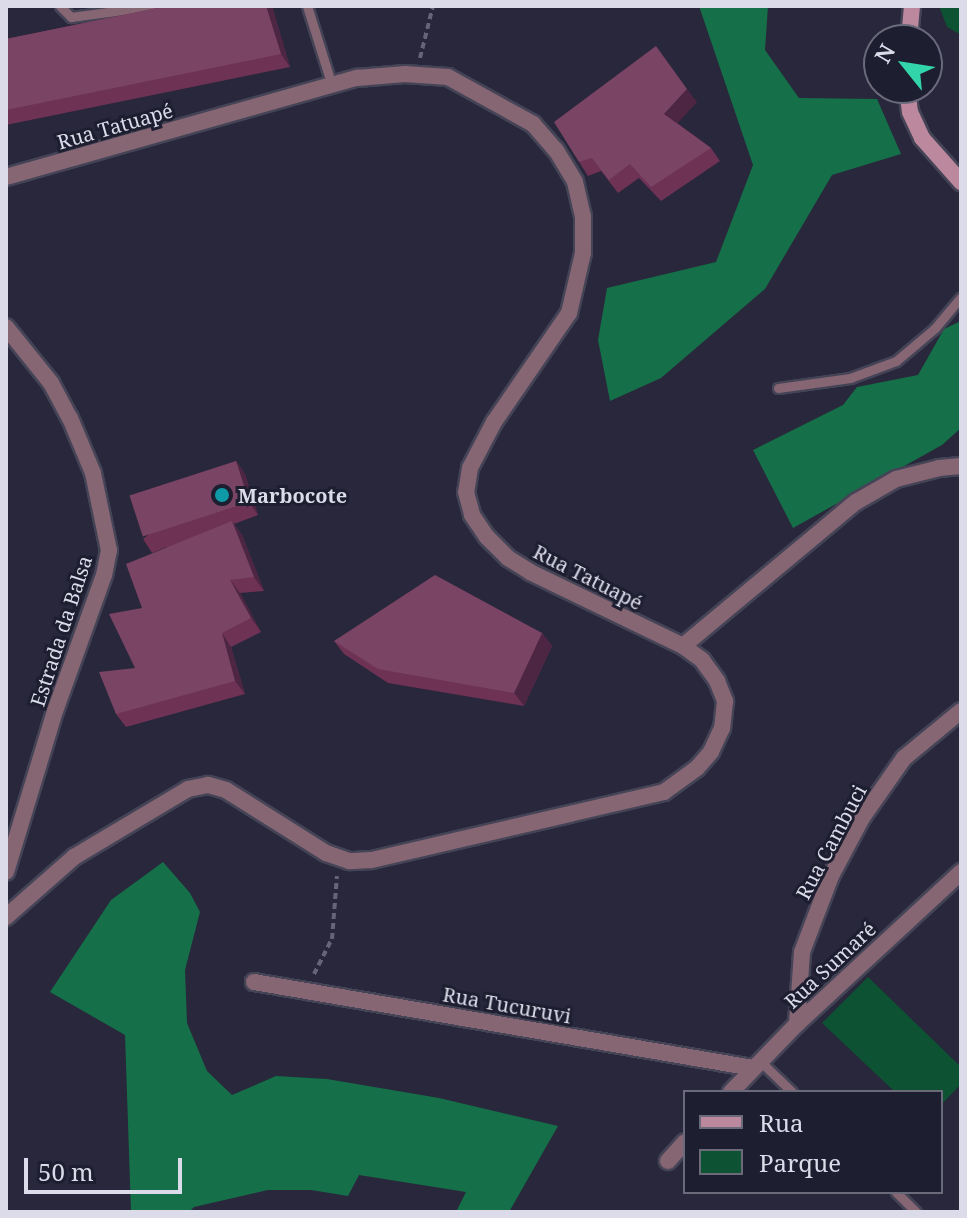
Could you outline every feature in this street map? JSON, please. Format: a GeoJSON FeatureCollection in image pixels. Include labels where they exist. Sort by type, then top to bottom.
{"type":"FeatureCollection","features":[{"type":"Feature","properties":{"kind":"main road"},"geometry":{"type":"LineString","coordinates":[[909,104],[922,138],[961,182]]}},
{"type":"Feature","properties":{"kind":"street","name":"Rua Tatuapé"},"geometry":{"type":"LineString","coordinates":[[6,177],[357,78],[416,74],[448,77],[533,124],[556,150],[575,182],[583,217],[583,253],[569,313],[494,422],[470,468],[466,492],[472,515],[487,537],[519,565],[683,646],[702,660],[717,681],[725,701],[722,728],[711,752],[697,768],[664,792],[371,860],[341,858],[326,853],[226,790],[208,785],[188,789],[166,799],[74,857],[6,917]]}},
{"type":"Feature","properties":{"kind":"street","name":"Estrada da Balsa"},"geometry":{"type":"LineString","coordinates":[[6,327],[51,383],[70,418],[93,473],[109,550],[104,575],[55,711],[6,872]]}},
{"type":"Feature","properties":{"kind":"street"},"geometry":{"type":"LineString","coordinates":[[683,646],[856,502],[896,479],[961,466]]}},
{"type":"Feature","properties":{"kind":"street","name":"Rua Cambuci"},"geometry":{"type":"LineString","coordinates":[[797,1024],[802,952],[831,876],[862,818],[904,758],[961,711]]}},
{"type":"Feature","properties":{"kind":"street","name":"Rua Sumaré"},"geometry":{"type":"LineString","coordinates":[[733,1090],[797,1024],[961,872]]}},
{"type":"Feature","properties":{"kind":"street","name":"Rua Tucuruvi"},"geometry":{"type":"LineString","coordinates":[[254,982],[756,1064]]}},
{"type":"Feature","properties":{"kind":"street"},"geometry":{"type":"LineString","coordinates":[[668,1161],[683,1144]]}},
{"type":"Feature","properties":{"kind":"lane"},"geometry":{"type":"LineString","coordinates":[[60,6],[71,17],[152,6]]}},
{"type":"Feature","properties":{"kind":"lane"},"geometry":{"type":"LineString","coordinates":[[307,6],[332,86]]}},
{"type":"Feature","properties":{"kind":"lane"},"geometry":{"type":"LineString","coordinates":[[778,388],[850,378],[896,361],[935,328],[961,297]]}},
{"type":"Feature","properties":{"kind":"lane"},"geometry":{"type":"LineString","coordinates":[[756,1064],[789,1090]]}},
{"type":"Feature","properties":{"kind":"lane"},"geometry":{"type":"LineString","coordinates":[[898,1194],[916,1212]]}},
{"type":"Feature","properties":{"kind":"path"},"geometry":{"type":"LineString","coordinates":[[416,74],[433,6]]}},
{"type":"Feature","properties":{"kind":"path"},"geometry":{"type":"LineString","coordinates":[[310,991],[315,968],[332,939],[334,897],[341,858]]}},
{"type":"Feature","properties":{"kind":"green space"},"geometry":{"type":"Polygon","coordinates":[[[699,6],[768,6],[765,50],[799,98],[863,99],[863,104],[879,104],[901,154],[832,175],[765,289],[661,378],[610,401],[598,340],[607,288],[716,262],[753,165],[699,6]]]}},
{"type":"Feature","properties":{"kind":"green space"},"geometry":{"type":"Polygon","coordinates":[[[939,6],[961,6],[961,35],[947,27],[939,6]]]}},
{"type":"Feature","properties":{"kind":"green space"},"geometry":{"type":"Polygon","coordinates":[[[961,321],[961,428],[942,445],[793,528],[753,450],[843,405],[857,387],[918,375],[944,329],[961,321]]]}},
{"type":"Feature","properties":{"kind":"green space"},"geometry":{"type":"Polygon","coordinates":[[[163,862],[190,893],[200,912],[185,970],[187,1023],[207,1071],[232,1095],[276,1076],[327,1079],[439,1098],[558,1126],[509,1212],[456,1212],[466,1192],[359,1175],[348,1196],[311,1190],[268,1190],[194,1207],[189,1212],[131,1212],[125,1035],[50,992],[111,900],[163,862]]]}},
{"type":"Feature","properties":{"kind":"green space"},"geometry":{"type":"Polygon","coordinates":[[[868,977],[961,1067],[961,1084],[943,1103],[943,1090],[893,1090],[822,1023],[868,977]]]}},
{"type":"Feature","properties":{"kind":"building"},"geometry":{"type":"Polygon","coordinates":[[[167,6],[266,6],[281,54],[6,110],[6,39],[167,6]]]}},
{"type":"Feature","properties":{"kind":"building"},"geometry":{"type":"Polygon","coordinates":[[[656,46],[687,89],[664,114],[711,148],[651,187],[630,164],[609,180],[592,158],[579,162],[554,122],[656,46]]]}},
{"type":"Feature","properties":{"kind":"building"},"geometry":{"type":"Polygon","coordinates":[[[236,461],[249,502],[143,537],[129,496],[236,461]]]}},
{"type":"Feature","properties":{"kind":"building"},"geometry":{"type":"Polygon","coordinates":[[[232,521],[254,577],[230,580],[251,618],[222,633],[235,681],[116,714],[99,672],[135,668],[109,614],[142,608],[126,564],[232,521]]]}},
{"type":"Feature","properties":{"kind":"building"},"geometry":{"type":"Polygon","coordinates":[[[435,575],[542,633],[514,693],[378,669],[334,641],[435,575]]]}},
{"type":"Feature","properties":{"kind":"place","name":"Marbocote"},"geometry":{"type":"Point","coordinates":[222,495]}}]}
